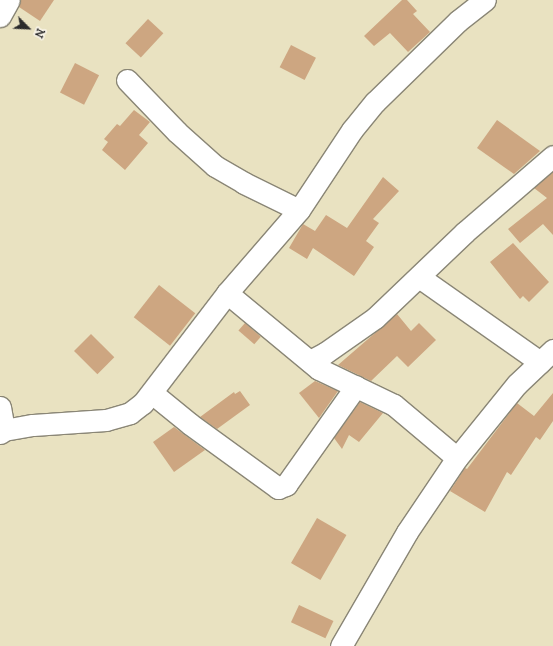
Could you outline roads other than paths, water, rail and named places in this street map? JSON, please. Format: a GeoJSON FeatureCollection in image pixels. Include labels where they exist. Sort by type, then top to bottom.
{"type":"FeatureCollection","features":[{"type":"Feature","properties":{"kind":"street"},"geometry":{"type":"LineString","coordinates":[[0,16],[9,0]]}},
{"type":"Feature","properties":{"kind":"street"},"geometry":{"type":"LineString","coordinates":[[0,407],[2,432],[33,425],[106,420],[130,413],[152,393],[227,293],[299,210],[352,130],[375,102],[458,21],[485,0]]}},
{"type":"Feature","properties":{"kind":"street"},"geometry":{"type":"LineString","coordinates":[[126,80],[176,132],[215,166],[299,210]]}},
{"type":"Feature","properties":{"kind":"street"},"geometry":{"type":"LineString","coordinates":[[310,361],[325,353],[375,318],[465,232],[553,156]]}},
{"type":"Feature","properties":{"kind":"street"},"geometry":{"type":"LineString","coordinates":[[341,646],[407,532],[457,458],[517,384],[546,356],[419,277]]}},
{"type":"Feature","properties":{"kind":"street"},"geometry":{"type":"LineString","coordinates":[[227,293],[324,372],[356,386],[394,406],[457,458]]}},
{"type":"Feature","properties":{"kind":"street"},"geometry":{"type":"LineString","coordinates":[[152,393],[278,488],[286,485],[356,386]]}}]}
